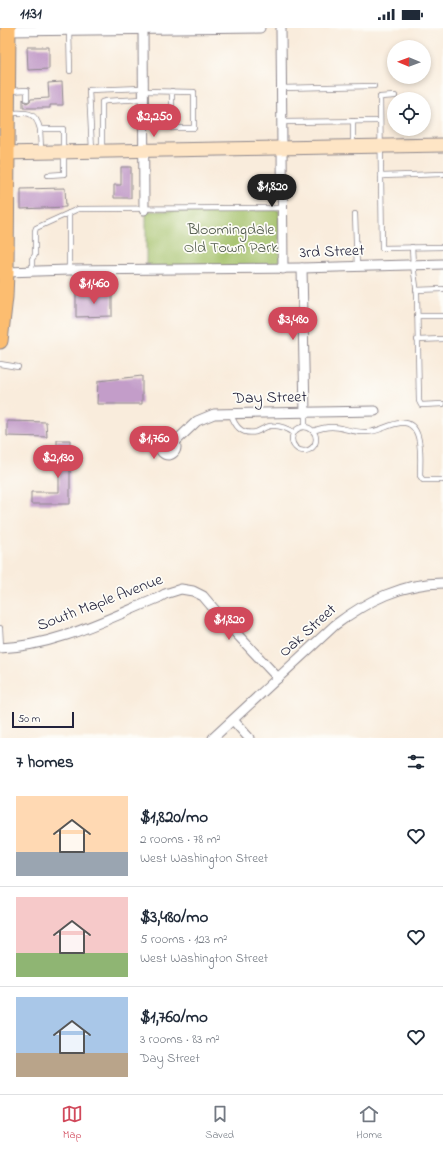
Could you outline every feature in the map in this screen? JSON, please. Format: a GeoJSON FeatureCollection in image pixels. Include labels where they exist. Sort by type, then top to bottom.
{"type":"FeatureCollection","features":[{"type":"Feature","properties":{"kind":"main road"},"geometry":{"type":"LineString","coordinates":[[0,341],[6,272],[3,153],[8,113],[8,30]]}},
{"type":"Feature","properties":{"kind":"main road"},"geometry":{"type":"LineString","coordinates":[[3,153],[443,145]]}},
{"type":"Feature","properties":{"kind":"street"},"geometry":{"type":"LineString","coordinates":[[8,30],[260,28]]}},
{"type":"Feature","properties":{"kind":"street"},"geometry":{"type":"LineString","coordinates":[[281,28],[283,269]]}},
{"type":"Feature","properties":{"kind":"street"},"geometry":{"type":"LineString","coordinates":[[143,29],[144,210]]}},
{"type":"Feature","properties":{"kind":"street","name":"3rd Street"},"geometry":{"type":"LineString","coordinates":[[6,272],[69,270],[283,269],[443,264]]}},
{"type":"Feature","properties":{"kind":"street"},"geometry":{"type":"LineString","coordinates":[[302,268],[305,413]]}},
{"type":"Feature","properties":{"kind":"street","name":"Day Street"},"geometry":{"type":"LineString","coordinates":[[175,442],[198,421],[214,414],[375,412]]}},
{"type":"Feature","properties":{"kind":"street","name":"Oak Street"},"geometry":{"type":"LineString","coordinates":[[213,738],[335,625],[358,608],[374,599],[395,591],[418,585],[443,583]]}},
{"type":"Feature","properties":{"kind":"street","name":"South Maple Avenue"},"geometry":{"type":"LineString","coordinates":[[1,648],[34,644],[53,639],[181,589],[203,596],[278,678]]}},
{"type":"Feature","properties":{"kind":"street"},"geometry":{"type":"LineString","coordinates":[[233,720],[249,738]]}},
{"type":"Feature","properties":{"kind":"lane"},"geometry":{"type":"LineString","coordinates":[[69,29],[70,71]]}},
{"type":"Feature","properties":{"kind":"lane"},"geometry":{"type":"LineString","coordinates":[[281,88],[374,86]]}},
{"type":"Feature","properties":{"kind":"lane"},"geometry":{"type":"LineString","coordinates":[[8,91],[27,90],[27,99]]}},
{"type":"Feature","properties":{"kind":"lane"},"geometry":{"type":"LineString","coordinates":[[97,151],[89,90],[143,93],[172,91],[194,92],[194,128],[172,128],[172,91]]}},
{"type":"Feature","properties":{"kind":"lane"},"geometry":{"type":"LineString","coordinates":[[97,151],[102,102],[143,93]]}},
{"type":"Feature","properties":{"kind":"lane"},"geometry":{"type":"LineString","coordinates":[[387,97],[380,97],[382,248],[443,246]]}},
{"type":"Feature","properties":{"kind":"lane"},"geometry":{"type":"LineString","coordinates":[[8,113],[28,111],[38,120],[41,152]]}},
{"type":"Feature","properties":{"kind":"lane"},"geometry":{"type":"LineString","coordinates":[[353,121],[353,147]]}},
{"type":"Feature","properties":{"kind":"lane"},"geometry":{"type":"LineString","coordinates":[[281,122],[376,121]]}},
{"type":"Feature","properties":{"kind":"lane"},"geometry":{"type":"LineString","coordinates":[[40,129],[63,129],[64,174],[48,175]]}},
{"type":"Feature","properties":{"kind":"lane"},"geometry":{"type":"LineString","coordinates":[[381,176],[443,174]]}},
{"type":"Feature","properties":{"kind":"lane"},"geometry":{"type":"LineString","coordinates":[[32,272],[32,259],[35,255],[36,228],[78,209],[144,210],[282,208]]}},
{"type":"Feature","properties":{"kind":"lane"},"geometry":{"type":"LineString","coordinates":[[68,213],[69,270]]}},
{"type":"Feature","properties":{"kind":"lane"},"geometry":{"type":"LineString","coordinates":[[355,214],[357,267]]}},
{"type":"Feature","properties":{"kind":"lane"},"geometry":{"type":"LineString","coordinates":[[412,247],[416,290],[418,401],[421,405],[443,404]]}},
{"type":"Feature","properties":{"kind":"lane"},"geometry":{"type":"LineString","coordinates":[[416,290],[443,289]]}},
{"type":"Feature","properties":{"kind":"lane"},"geometry":{"type":"LineString","coordinates":[[417,316],[443,316]]}},
{"type":"Feature","properties":{"kind":"lane"},"geometry":{"type":"LineString","coordinates":[[417,340],[443,339]]}},
{"type":"Feature","properties":{"kind":"lane"},"geometry":{"type":"LineString","coordinates":[[0,364],[18,367]]}},
{"type":"Feature","properties":{"kind":"lane"},"geometry":{"type":"LineString","coordinates":[[305,413],[305,427]]}},
{"type":"Feature","properties":{"kind":"lane"},"geometry":{"type":"LineString","coordinates":[[231,414],[234,424],[239,430],[245,432],[254,432],[270,426],[275,426],[288,428],[294,433]]}},
{"type":"Feature","properties":{"kind":"lane"},"geometry":{"type":"LineString","coordinates":[[313,431],[323,427],[335,426],[355,431],[368,432],[401,423],[408,424],[415,430],[420,439],[420,476],[423,480],[443,480]]}},
{"type":"Feature","properties":{"kind":"lane"},"geometry":{"type":"LineString","coordinates":[[305,427],[313,431],[316,436],[313,446],[307,450],[300,450],[294,444],[294,433],[300,428],[305,427]]}},
{"type":"Feature","properties":{"kind":"lane"},"geometry":{"type":"LineString","coordinates":[[0,628],[1,648]]}},
{"type":"Feature","properties":{"kind":"green space","name":"Bloomingdale Old Town Park"},"geometry":{"type":"Polygon","coordinates":[[[279,210],[280,266],[146,268],[146,211],[279,210]]]}},
{"type":"Feature","properties":{"kind":"building"},"geometry":{"type":"Polygon","coordinates":[[[27,47],[49,47],[49,69],[28,70],[27,47]]]}},
{"type":"Feature","properties":{"kind":"building"},"geometry":{"type":"Polygon","coordinates":[[[62,82],[63,105],[50,105],[50,108],[23,108],[23,99],[27,103],[31,99],[49,98],[48,83],[62,82]]]}},
{"type":"Feature","properties":{"kind":"building"},"geometry":{"type":"Polygon","coordinates":[[[121,167],[131,167],[131,198],[114,198],[114,185],[121,185],[121,167]]]}},
{"type":"Feature","properties":{"kind":"building"},"geometry":{"type":"Polygon","coordinates":[[[65,188],[66,207],[21,209],[21,189],[65,188]]]}},
{"type":"Feature","properties":{"kind":"building"},"geometry":{"type":"Polygon","coordinates":[[[76,293],[112,293],[112,316],[76,317],[76,293]]]}},
{"type":"Feature","properties":{"kind":"building"},"geometry":{"type":"Polygon","coordinates":[[[142,376],[142,404],[97,404],[98,381],[142,376]]]}},
{"type":"Feature","properties":{"kind":"building"},"geometry":{"type":"Polygon","coordinates":[[[7,421],[46,422],[47,437],[7,436],[7,421]]]}},
{"type":"Feature","properties":{"kind":"building"},"geometry":{"type":"Polygon","coordinates":[[[57,440],[70,440],[70,504],[31,504],[31,492],[59,492],[57,440]]]}}]}
